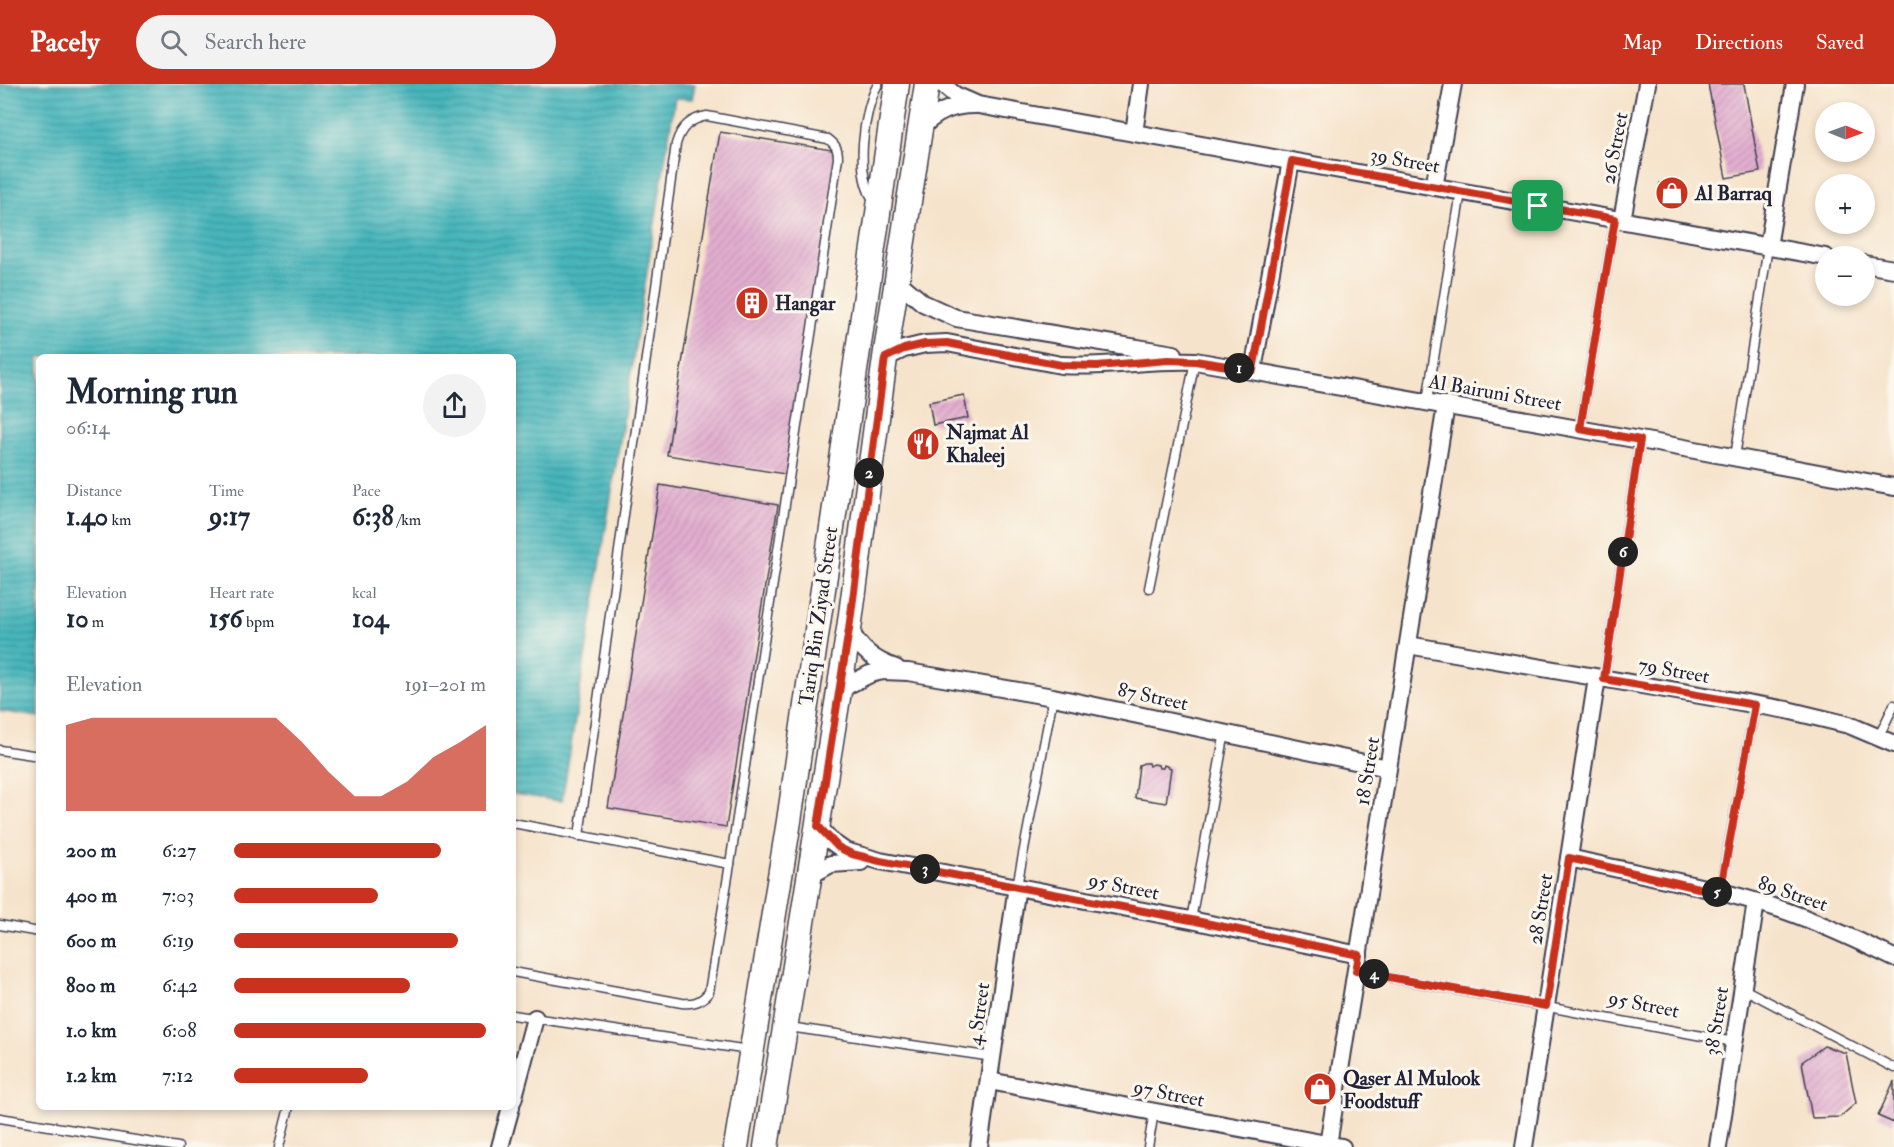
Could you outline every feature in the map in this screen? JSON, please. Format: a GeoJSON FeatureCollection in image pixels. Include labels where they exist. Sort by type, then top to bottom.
{"type":"FeatureCollection","features":[{"type":"Feature","properties":{"kind":"main road","name":"Tariq Bin Ziyad Street"},"geometry":{"type":"LineString","coordinates":[[736,1147],[789,821],[897,84]]}},
{"type":"Feature","properties":{"kind":"main road","name":"Tariq Bin Ziyad Street"},"geometry":{"type":"LineString","coordinates":[[766,1147],[849,629],[896,280],[927,84]]}},
{"type":"Feature","properties":{"kind":"main road"},"geometry":{"type":"LineString","coordinates":[[789,821],[818,826]]}},
{"type":"Feature","properties":{"kind":"street","name":"39 Street"},"geometry":{"type":"LineString","coordinates":[[942,84],[955,95],[978,105]]}},
{"type":"Feature","properties":{"kind":"street"},"geometry":{"type":"LineString","coordinates":[[1134,133],[1141,84]]}},
{"type":"Feature","properties":{"kind":"street"},"geometry":{"type":"LineString","coordinates":[[1434,187],[1453,84]]}},
{"type":"Feature","properties":{"kind":"street","name":"26 Street"},"geometry":{"type":"LineString","coordinates":[[1618,220],[1647,84]]}},
{"type":"Feature","properties":{"kind":"street"},"geometry":{"type":"LineString","coordinates":[[1768,247],[1796,84]]}},
{"type":"Feature","properties":{"kind":"street","name":"39 Street"},"geometry":{"type":"LineString","coordinates":[[920,129],[940,112],[958,106],[978,105],[1815,255]]}},
{"type":"Feature","properties":{"kind":"street"},"geometry":{"type":"LineString","coordinates":[[1253,370],[1292,161]]}},
{"type":"Feature","properties":{"kind":"street"},"geometry":{"type":"LineString","coordinates":[[1875,266],[1894,269]]}},
{"type":"Feature","properties":{"kind":"street","name":"Al Bairuni Street"},"geometry":{"type":"LineString","coordinates":[[896,280],[923,303],[956,318],[1079,340],[1146,348],[1195,361],[1894,487]]}},
{"type":"Feature","properties":{"kind":"street","name":"Al Bairuni Street"},"geometry":{"type":"LineString","coordinates":[[885,358],[904,349],[925,344],[947,343],[1061,365],[1079,366],[1168,360],[1195,361]]}},
{"type":"Feature","properties":{"kind":"street","name":"18 Street"},"geometry":{"type":"LineString","coordinates":[[1335,1146],[1357,963],[1446,405]]}},
{"type":"Feature","properties":{"kind":"street","name":"87 Street"},"geometry":{"type":"LineString","coordinates":[[849,629],[855,640],[872,657],[882,664],[908,672],[1053,697],[1388,768]]}},
{"type":"Feature","properties":{"kind":"street","name":"79 Street"},"geometry":{"type":"LineString","coordinates":[[1408,645],[1818,716],[1879,736],[1894,744]]}},
{"type":"Feature","properties":{"kind":"street","name":"87 Street"},"geometry":{"type":"LineString","coordinates":[[839,694],[848,685],[870,674],[883,671],[908,672]]}},
{"type":"Feature","properties":{"kind":"street","name":"28 Street"},"geometry":{"type":"LineString","coordinates":[[1524,1147],[1569,858],[1601,679]]}},
{"type":"Feature","properties":{"kind":"street","name":"95 Street"},"geometry":{"type":"LineString","coordinates":[[818,826],[838,847],[852,854],[1191,920],[1357,963]]}},
{"type":"Feature","properties":{"kind":"street","name":"89 Street"},"geometry":{"type":"LineString","coordinates":[[1569,858],[1756,902],[1806,918],[1894,958]]}},
{"type":"Feature","properties":{"kind":"street","name":"95 Street"},"geometry":{"type":"LineString","coordinates":[[811,875],[831,864],[840,862],[880,861]]}},
{"type":"Feature","properties":{"kind":"street","name":"4 Street"},"geometry":{"type":"LineString","coordinates":[[980,1147],[1017,886]]}},
{"type":"Feature","properties":{"kind":"street","name":"38 Street"},"geometry":{"type":"LineString","coordinates":[[1718,1147],[1756,902]]}},
{"type":"Feature","properties":{"kind":"street"},"geometry":{"type":"LineString","coordinates":[[516,1089],[535,1018]]}},
{"type":"Feature","properties":{"kind":"street","name":"97 Street"},"geometry":{"type":"LineString","coordinates":[[989,1081],[1335,1146]]}},
{"type":"Feature","properties":{"kind":"street"},"geometry":{"type":"LineString","coordinates":[[500,1147],[510,1110]]}},
{"type":"Feature","properties":{"kind":"lane"},"geometry":{"type":"LineString","coordinates":[[878,84],[867,120],[862,167],[866,188],[878,205]]}},
{"type":"Feature","properties":{"kind":"lane"},"geometry":{"type":"LineString","coordinates":[[516,973],[682,1003],[692,1004],[702,1000],[709,992],[838,158],[835,144],[828,139],[707,116],[696,118],[686,124],[679,133],[579,836]]}},
{"type":"Feature","properties":{"kind":"lane"},"geometry":{"type":"LineString","coordinates":[[1427,401],[1461,192]]}},
{"type":"Feature","properties":{"kind":"lane"},"geometry":{"type":"LineString","coordinates":[[1580,429],[1618,220]]}},
{"type":"Feature","properties":{"kind":"lane"},"geometry":{"type":"LineString","coordinates":[[1735,457],[1768,247]]}},
{"type":"Feature","properties":{"kind":"lane"},"geometry":{"type":"LineString","coordinates":[[1149,588],[1195,361]]}},
{"type":"Feature","properties":{"kind":"lane"},"geometry":{"type":"LineString","coordinates":[[1601,679],[1640,440]]}},
{"type":"Feature","properties":{"kind":"lane"},"geometry":{"type":"LineString","coordinates":[[1017,886],[1053,697]]}},
{"type":"Feature","properties":{"kind":"lane"},"geometry":{"type":"LineString","coordinates":[[1720,893],[1755,705]]}},
{"type":"Feature","properties":{"kind":"lane"},"geometry":{"type":"LineString","coordinates":[[1879,736],[1894,705]]}},
{"type":"Feature","properties":{"kind":"lane"},"geometry":{"type":"LineString","coordinates":[[1191,920],[1225,732]]}},
{"type":"Feature","properties":{"kind":"lane"},"geometry":{"type":"LineString","coordinates":[[0,750],[36,756]]}},
{"type":"Feature","properties":{"kind":"lane"},"geometry":{"type":"LineString","coordinates":[[516,824],[730,864]]}},
{"type":"Feature","properties":{"kind":"lane"},"geometry":{"type":"LineString","coordinates":[[0,925],[36,931]]}},
{"type":"Feature","properties":{"kind":"lane","name":"95 Street"},"geometry":{"type":"LineString","coordinates":[[1357,963],[1546,1006],[1734,1042]]}},
{"type":"Feature","properties":{"kind":"lane"},"geometry":{"type":"LineString","coordinates":[[1743,988],[1894,1068]]}},
{"type":"Feature","properties":{"kind":"lane"},"geometry":{"type":"LineString","coordinates":[[516,1015],[753,1050]]}},
{"type":"Feature","properties":{"kind":"lane"},"geometry":{"type":"LineString","coordinates":[[786,1026],[993,1057]]}},
{"type":"Feature","properties":{"kind":"lane"},"geometry":{"type":"LineString","coordinates":[[279,1147],[288,1110]]}},
{"type":"Feature","properties":{"kind":"lane"},"geometry":{"type":"LineString","coordinates":[[1148,1147],[1154,1112]]}},
{"type":"Feature","properties":{"kind":"lane"},"geometry":{"type":"LineString","coordinates":[[0,1118],[178,1147]]}},
{"type":"Feature","properties":{"kind":"water"},"geometry":{"type":"Polygon","coordinates":[[[0,84],[695,84],[692,99],[675,98],[562,801],[516,794],[516,354],[36,354],[36,717],[0,711],[0,84]]]}},
{"type":"Feature","properties":{"kind":"building"},"geometry":{"type":"Polygon","coordinates":[[[1708,84],[1744,84],[1760,172],[1726,178],[1708,84]]]}},
{"type":"Feature","properties":{"kind":"building","name":"Hangar"},"geometry":{"type":"Polygon","coordinates":[[[720,132],[838,151],[785,474],[667,455],[720,132]]]}},
{"type":"Feature","properties":{"kind":"building","name":"Al Barraq"},"geometry":{"type":"Polygon","coordinates":[[[1660,183],[1686,187],[1684,202],[1658,199],[1660,183]]]}},
{"type":"Feature","properties":{"kind":"building"},"geometry":{"type":"Polygon","coordinates":[[[964,395],[968,418],[933,425],[929,402],[964,395]]]}},
{"type":"Feature","properties":{"kind":"building","name":"Najmat Al Khaleej"},"geometry":{"type":"Polygon","coordinates":[[[913,436],[933,437],[932,452],[912,451],[913,436]]]}},
{"type":"Feature","properties":{"kind":"building"},"geometry":{"type":"Polygon","coordinates":[[[660,485],[778,505],[726,827],[608,808],[660,485]]]}},
{"type":"Feature","properties":{"kind":"building"},"geometry":{"type":"Polygon","coordinates":[[[1148,763],[1149,766],[1158,765],[1159,768],[1163,768],[1164,765],[1171,768],[1166,803],[1135,798],[1139,765],[1148,763]]]}},
{"type":"Feature","properties":{"kind":"building"},"geometry":{"type":"Polygon","coordinates":[[[1824,1046],[1846,1053],[1856,1103],[1840,1117],[1812,1118],[1802,1062],[1824,1046]]]}},
{"type":"Feature","properties":{"kind":"building"},"geometry":{"type":"Polygon","coordinates":[[[1894,1081],[1894,1123],[1878,1116],[1894,1081]]]}},
{"type":"Feature","properties":{"kind":"place","name":"Al Barraq"},"geometry":{"type":"Point","coordinates":[1672,193]}},
{"type":"Feature","properties":{"kind":"place","name":"Hangar"},"geometry":{"type":"Point","coordinates":[752,303]}},
{"type":"Feature","properties":{"kind":"place","name":"Najmat Al Khaleej"},"geometry":{"type":"Point","coordinates":[923,444]}},
{"type":"Feature","properties":{"kind":"place","name":"Qaser Al Mulook Foodstuff"},"geometry":{"type":"Point","coordinates":[1320,1089]}},
{"type":"Feature","properties":{"kind":"route"},"geometry":{"type":"LineString","coordinates":[[1292,161],[1538,206],[1615,219],[1580,429],[1640,440],[1604,679],[1755,705],[1720,893],[1569,858],[1546,1006],[1356,971],[1359,955],[1191,920],[880,861],[845,851],[826,836],[818,826],[849,629],[885,358],[904,349],[925,344],[947,343],[1061,365],[1097,366],[1168,360],[1195,361],[1253,370],[1292,161]]}}]}
